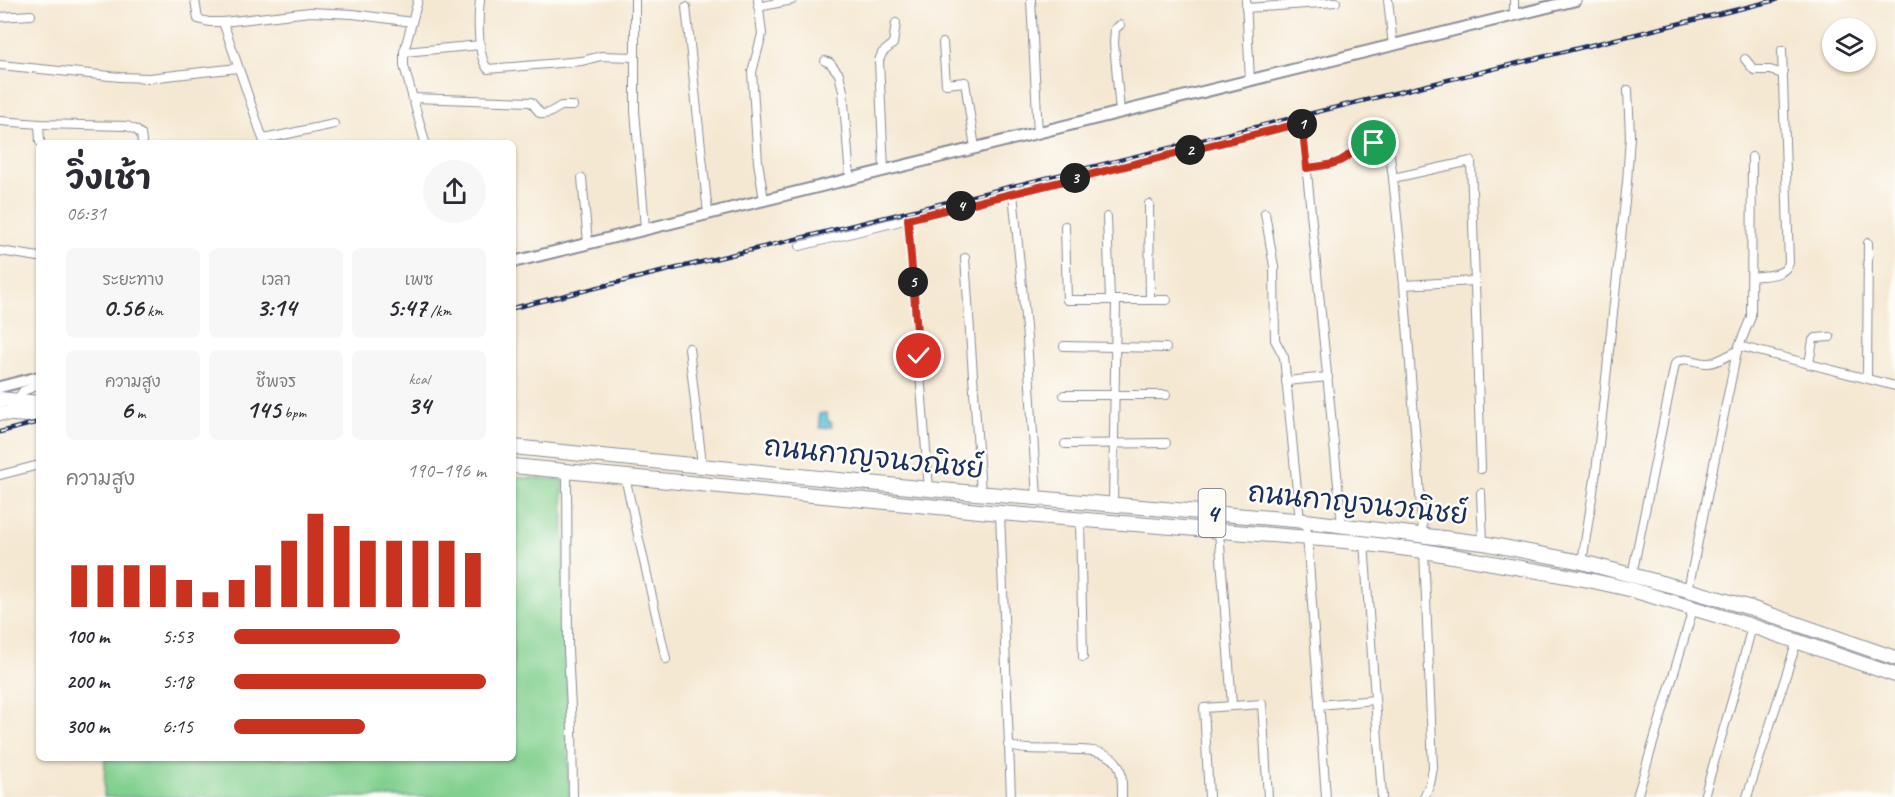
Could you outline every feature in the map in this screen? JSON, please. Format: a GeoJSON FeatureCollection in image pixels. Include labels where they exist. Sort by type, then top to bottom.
{"type":"FeatureCollection","features":[{"type":"Feature","properties":{"kind":"highway"},"geometry":{"type":"LineString","coordinates":[[0,399],[36,403]]}},
{"type":"Feature","properties":{"kind":"highway"},"geometry":{"type":"LineString","coordinates":[[0,413],[36,416]]}},
{"type":"Feature","properties":{"kind":"highway","name":"ถนนกาญจนวณิชย์"},"geometry":{"type":"LineString","coordinates":[[516,447],[928,489],[1303,521],[1483,543],[1582,562],[1688,590],[1751,608],[1895,658]]}},
{"type":"Feature","properties":{"kind":"highway","name":"ถนนกาญจนวณิชย์"},"geometry":{"type":"LineString","coordinates":[[516,466],[1000,513],[1307,537],[1424,551],[1629,589],[1752,626],[1895,675]]}},
{"type":"Feature","properties":{"kind":"highway"},"geometry":{"type":"LineString","coordinates":[[1852,660],[1857,646]]}},
{"type":"Feature","properties":{"kind":"street"},"geometry":{"type":"LineString","coordinates":[[195,0],[198,19],[209,22],[310,12],[353,14],[412,22]]}},
{"type":"Feature","properties":{"kind":"street"},"geometry":{"type":"LineString","coordinates":[[418,0],[404,52],[404,66],[424,140]]}},
{"type":"Feature","properties":{"kind":"street"},"geometry":{"type":"LineString","coordinates":[[480,0],[481,45],[484,64],[489,69],[582,61],[600,56],[634,57]]}},
{"type":"Feature","properties":{"kind":"street"},"geometry":{"type":"LineString","coordinates":[[635,0],[635,111],[645,228]]}},
{"type":"Feature","properties":{"kind":"street"},"geometry":{"type":"LineString","coordinates":[[764,200],[758,162],[752,72],[762,34],[758,4],[792,0]]}},
{"type":"Feature","properties":{"kind":"street"},"geometry":{"type":"LineString","coordinates":[[1031,0],[1038,133]]}},
{"type":"Feature","properties":{"kind":"street"},"geometry":{"type":"LineString","coordinates":[[1388,0],[1393,46]]}},
{"type":"Feature","properties":{"kind":"street"},"geometry":{"type":"LineString","coordinates":[[1514,0],[1514,16]]}},
{"type":"Feature","properties":{"kind":"street"},"geometry":{"type":"LineString","coordinates":[[516,261],[1576,0]]}},
{"type":"Feature","properties":{"kind":"street"},"geometry":{"type":"LineString","coordinates":[[1250,81],[1246,4],[1336,2]]}},
{"type":"Feature","properties":{"kind":"street"},"geometry":{"type":"LineString","coordinates":[[686,7],[708,213]]}},
{"type":"Feature","properties":{"kind":"street"},"geometry":{"type":"LineString","coordinates":[[0,17],[31,15]]}},
{"type":"Feature","properties":{"kind":"street"},"geometry":{"type":"LineString","coordinates":[[223,22],[264,140]]}},
{"type":"Feature","properties":{"kind":"street"},"geometry":{"type":"LineString","coordinates":[[884,170],[879,61],[881,55],[893,44],[896,23]]}},
{"type":"Feature","properties":{"kind":"street"},"geometry":{"type":"LineString","coordinates":[[1120,25],[1115,29],[1114,43],[1120,112]]}},
{"type":"Feature","properties":{"kind":"street"},"geometry":{"type":"LineString","coordinates":[[943,43],[946,84],[965,82],[975,148]]}},
{"type":"Feature","properties":{"kind":"street"},"geometry":{"type":"LineString","coordinates":[[404,52],[481,45]]}},
{"type":"Feature","properties":{"kind":"street"},"geometry":{"type":"LineString","coordinates":[[1752,277],[1781,273],[1790,263],[1782,50]]}},
{"type":"Feature","properties":{"kind":"street"},"geometry":{"type":"LineString","coordinates":[[1744,59],[1755,70],[1770,70],[1783,74]]}},
{"type":"Feature","properties":{"kind":"street"},"geometry":{"type":"LineString","coordinates":[[825,61],[830,63],[839,74],[843,91],[850,178]]}},
{"type":"Feature","properties":{"kind":"street"},"geometry":{"type":"LineString","coordinates":[[0,65],[149,78],[238,69]]}},
{"type":"Feature","properties":{"kind":"street"},"geometry":{"type":"LineString","coordinates":[[1582,562],[1596,472],[1627,182],[1630,136],[1628,90]]}},
{"type":"Feature","properties":{"kind":"street"},"geometry":{"type":"LineString","coordinates":[[412,98],[531,102],[543,114],[561,106],[573,106]]}},
{"type":"Feature","properties":{"kind":"street"},"geometry":{"type":"LineString","coordinates":[[0,121],[127,126],[141,134],[142,140]]}},
{"type":"Feature","properties":{"kind":"street"},"geometry":{"type":"LineString","coordinates":[[800,246],[1302,123],[1342,525]]}},
{"type":"Feature","properties":{"kind":"street"},"geometry":{"type":"LineString","coordinates":[[39,124],[40,140]]}},
{"type":"Feature","properties":{"kind":"street"},"geometry":{"type":"LineString","coordinates":[[268,140],[334,124]]}},
{"type":"Feature","properties":{"kind":"street"},"geometry":{"type":"LineString","coordinates":[[1307,168],[1335,164],[1357,147],[1374,143]]}},
{"type":"Feature","properties":{"kind":"street"},"geometry":{"type":"LineString","coordinates":[[1390,156],[1404,285],[1423,534]]}},
{"type":"Feature","properties":{"kind":"street"},"geometry":{"type":"LineString","coordinates":[[1688,590],[1738,348],[1751,317],[1752,157]]}},
{"type":"Feature","properties":{"kind":"street"},"geometry":{"type":"LineString","coordinates":[[1393,178],[1471,161],[1481,469]]}},
{"type":"Feature","properties":{"kind":"street"},"geometry":{"type":"LineString","coordinates":[[582,178],[588,243]]}},
{"type":"Feature","properties":{"kind":"street"},"geometry":{"type":"LineString","coordinates":[[1013,193],[1027,338],[1037,498]]}},
{"type":"Feature","properties":{"kind":"street"},"geometry":{"type":"LineString","coordinates":[[1149,204],[1150,300]]}},
{"type":"Feature","properties":{"kind":"street"},"geometry":{"type":"LineString","coordinates":[[1265,213],[1274,267],[1275,340],[1284,357],[1303,521],[1307,537],[1326,797]]}},
{"type":"Feature","properties":{"kind":"street"},"geometry":{"type":"LineString","coordinates":[[1107,217],[1116,347],[1113,504]]}},
{"type":"Feature","properties":{"kind":"street"},"geometry":{"type":"LineString","coordinates":[[908,219],[928,489]]}},
{"type":"Feature","properties":{"kind":"street"},"geometry":{"type":"LineString","coordinates":[[1065,226],[1067,300],[1167,300]]}},
{"type":"Feature","properties":{"kind":"street"},"geometry":{"type":"LineString","coordinates":[[1867,378],[1868,243]]}},
{"type":"Feature","properties":{"kind":"street"},"geometry":{"type":"LineString","coordinates":[[0,250],[36,256]]}},
{"type":"Feature","properties":{"kind":"street"},"geometry":{"type":"LineString","coordinates":[[965,258],[981,493]]}},
{"type":"Feature","properties":{"kind":"street"},"geometry":{"type":"LineString","coordinates":[[1404,285],[1474,281]]}},
{"type":"Feature","properties":{"kind":"street"},"geometry":{"type":"LineString","coordinates":[[1809,364],[1813,340],[1830,337]]}},
{"type":"Feature","properties":{"kind":"street"},"geometry":{"type":"LineString","coordinates":[[1064,346],[1166,348]]}},
{"type":"Feature","properties":{"kind":"street"},"geometry":{"type":"LineString","coordinates":[[689,348],[702,465]]}},
{"type":"Feature","properties":{"kind":"street"},"geometry":{"type":"LineString","coordinates":[[1632,575],[1676,364],[1679,360],[1709,363],[1738,348],[1895,386]]}},
{"type":"Feature","properties":{"kind":"street"},"geometry":{"type":"LineString","coordinates":[[1286,381],[1328,377]]}},
{"type":"Feature","properties":{"kind":"street"},"geometry":{"type":"LineString","coordinates":[[0,387],[36,378]]}},
{"type":"Feature","properties":{"kind":"street"},"geometry":{"type":"LineString","coordinates":[[16,401],[23,391],[36,386]]}},
{"type":"Feature","properties":{"kind":"street"},"geometry":{"type":"LineString","coordinates":[[1065,395],[1166,395]]}},
{"type":"Feature","properties":{"kind":"street"},"geometry":{"type":"LineString","coordinates":[[1065,444],[1166,443]]}},
{"type":"Feature","properties":{"kind":"street"},"geometry":{"type":"LineString","coordinates":[[0,475],[36,466]]}},
{"type":"Feature","properties":{"kind":"street"},"geometry":{"type":"LineString","coordinates":[[567,472],[568,650],[573,797]]}},
{"type":"Feature","properties":{"kind":"street"},"geometry":{"type":"LineString","coordinates":[[625,477],[666,659]]}},
{"type":"Feature","properties":{"kind":"street"},"geometry":{"type":"LineString","coordinates":[[1481,493],[1483,543]]}},
{"type":"Feature","properties":{"kind":"street"},"geometry":{"type":"LineString","coordinates":[[1000,513],[1011,797]]}},
{"type":"Feature","properties":{"kind":"street"},"geometry":{"type":"LineString","coordinates":[[1080,520],[1083,657]]}},
{"type":"Feature","properties":{"kind":"street"},"geometry":{"type":"LineString","coordinates":[[1220,531],[1232,705]]}},
{"type":"Feature","properties":{"kind":"street"},"geometry":{"type":"LineString","coordinates":[[1364,543],[1382,797]]}},
{"type":"Feature","properties":{"kind":"street"},"geometry":{"type":"LineString","coordinates":[[1424,551],[1433,773],[1424,797]]}},
{"type":"Feature","properties":{"kind":"street"},"geometry":{"type":"LineString","coordinates":[[1637,797],[1693,609]]}},
{"type":"Feature","properties":{"kind":"street"},"geometry":{"type":"LineString","coordinates":[[1704,797],[1752,626]]}},
{"type":"Feature","properties":{"kind":"street"},"geometry":{"type":"LineString","coordinates":[[1747,797],[1797,641]]}},
{"type":"Feature","properties":{"kind":"street"},"geometry":{"type":"LineString","coordinates":[[1319,705],[1375,700]]}},
{"type":"Feature","properties":{"kind":"street"},"geometry":{"type":"LineString","coordinates":[[1209,797],[1204,708],[1262,704],[1268,797]]}},
{"type":"Feature","properties":{"kind":"street"},"geometry":{"type":"LineString","coordinates":[[1008,745],[1023,750],[1104,752],[1114,759],[1120,768],[1122,797]]}},
{"type":"Feature","properties":{"kind":"green space"},"geometry":{"type":"Polygon","coordinates":[[[516,477],[563,480],[569,797],[104,797],[105,761],[516,761],[516,477]]]}},
{"type":"Feature","properties":{"kind":"water"},"geometry":{"type":"Polygon","coordinates":[[[827,413],[828,422],[831,422],[832,427],[820,428],[819,414],[827,413]]]}},
{"type":"Feature","properties":{"kind":"railway"},"geometry":{"type":"LineString","coordinates":[[516,307],[1776,0]]}},
{"type":"Feature","properties":{"kind":"railway"},"geometry":{"type":"LineString","coordinates":[[0,432],[36,423]]}},
{"type":"Feature","properties":{"kind":"route"},"geometry":{"type":"LineString","coordinates":[[919,356],[908,219],[1302,123],[1307,168],[1335,164],[1357,147],[1374,143]]}}]}
